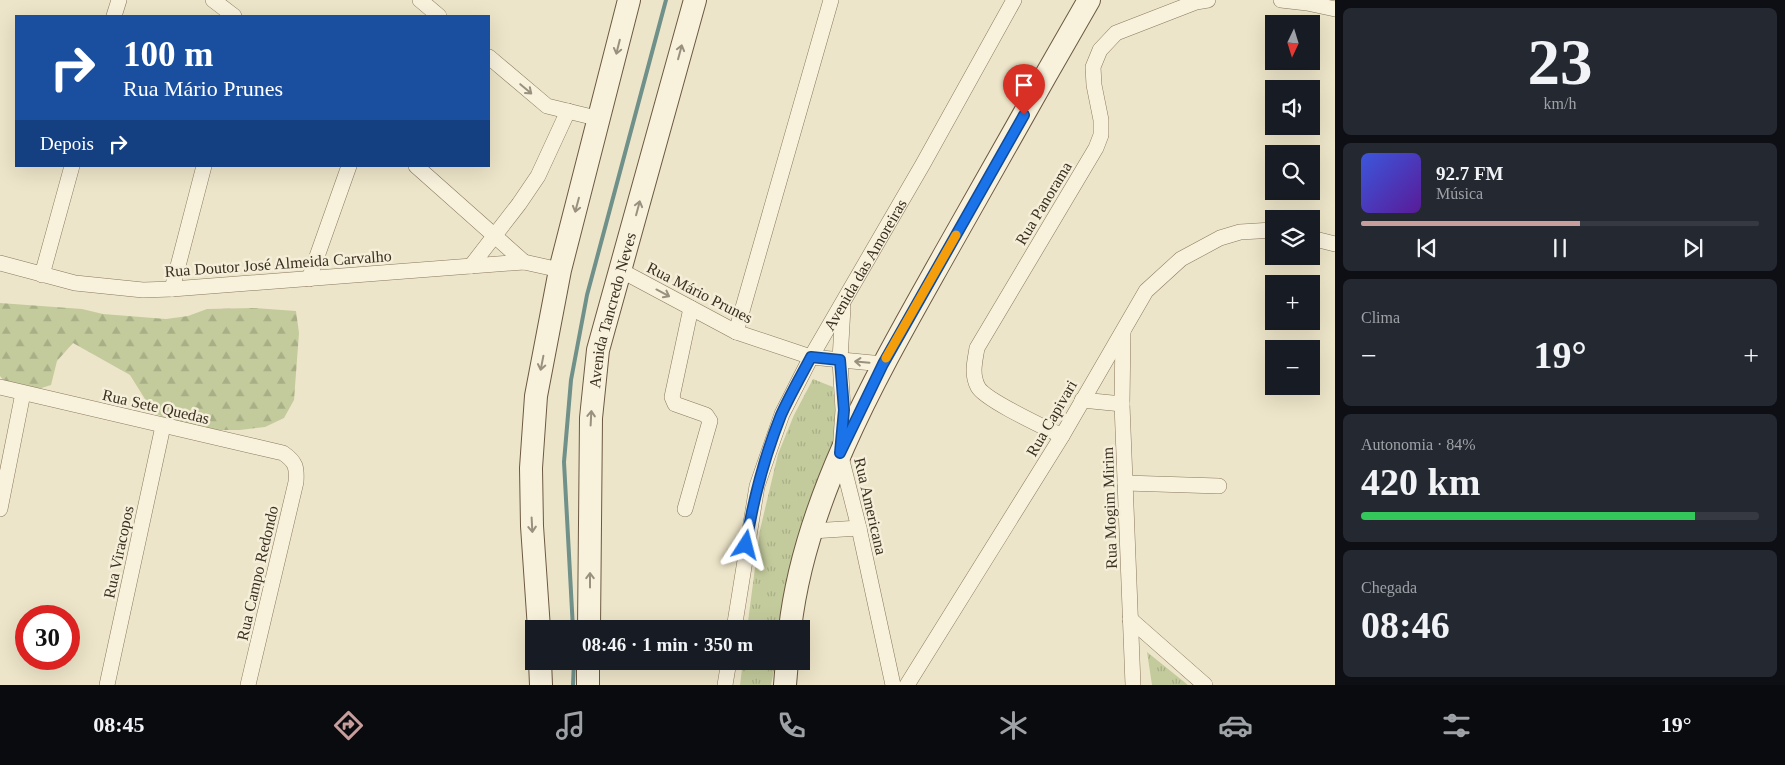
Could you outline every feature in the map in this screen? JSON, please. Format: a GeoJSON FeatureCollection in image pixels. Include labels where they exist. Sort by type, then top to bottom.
{"type":"FeatureCollection","features":[{"type":"Feature","properties":{"kind":"main road"},"geometry":{"type":"LineString","coordinates":[[538,620],[532,526],[531,468],[532,431],[536,396],[560,270],[630,0]]}},
{"type":"Feature","properties":{"kind":"main road","name":"Avenida Tancredo Neves"},"geometry":{"type":"LineString","coordinates":[[589,620],[591,418],[598,350],[695,0]]}},
{"type":"Feature","properties":{"kind":"main road"},"geometry":{"type":"LineString","coordinates":[[791,620],[796,589],[812,531],[840,453],[883,364],[1089,0]]}},
{"type":"Feature","properties":{"kind":"main road"},"geometry":{"type":"LineString","coordinates":[[540,670],[541,685]]}},
{"type":"Feature","properties":{"kind":"main road"},"geometry":{"type":"LineString","coordinates":[[588,670],[588,685]]}},
{"type":"Feature","properties":{"kind":"main road"},"geometry":{"type":"LineString","coordinates":[[785,685],[786,670]]}},
{"type":"Feature","properties":{"kind":"street"},"geometry":{"type":"LineString","coordinates":[[114,15],[119,0]]}},
{"type":"Feature","properties":{"kind":"street"},"geometry":{"type":"LineString","coordinates":[[213,0],[233,15]]}},
{"type":"Feature","properties":{"kind":"street"},"geometry":{"type":"LineString","coordinates":[[420,0],[438,15]]}},
{"type":"Feature","properties":{"kind":"street"},"geometry":{"type":"LineString","coordinates":[[736,332],[831,0]]}},
{"type":"Feature","properties":{"kind":"street"},"geometry":{"type":"LineString","coordinates":[[824,27],[839,0]]}},
{"type":"Feature","properties":{"kind":"street","name":"Avenida das Amoreiras"},"geometry":{"type":"LineString","coordinates":[[735,620],[757,486],[782,414],[811,357],[923,164],[1014,0]]}},
{"type":"Feature","properties":{"kind":"street","name":"Rua Panorama"},"geometry":{"type":"LineString","coordinates":[[1062,436],[989,397],[978,387],[973,368],[977,348],[1096,148],[1101,135],[1101,120],[1094,85],[1093,67],[1100,50],[1116,32],[1196,2],[1208,0]]}},
{"type":"Feature","properties":{"kind":"street"},"geometry":{"type":"LineString","coordinates":[[1280,0],[1335,9]]}},
{"type":"Feature","properties":{"kind":"street"},"geometry":{"type":"LineString","coordinates":[[490,59],[547,106],[600,119]]}},
{"type":"Feature","properties":{"kind":"street"},"geometry":{"type":"LineString","coordinates":[[471,266],[538,176],[568,111]]}},
{"type":"Feature","properties":{"kind":"street"},"geometry":{"type":"LineString","coordinates":[[42,275],[72,167]]}},
{"type":"Feature","properties":{"kind":"street"},"geometry":{"type":"LineString","coordinates":[[172,289],[204,167]]}},
{"type":"Feature","properties":{"kind":"street"},"geometry":{"type":"LineString","coordinates":[[309,279],[348,167]]}},
{"type":"Feature","properties":{"kind":"street"},"geometry":{"type":"LineString","coordinates":[[417,167],[524,262]]}},
{"type":"Feature","properties":{"kind":"street","name":"Rua Capivari"},"geometry":{"type":"LineString","coordinates":[[908,685],[1062,436],[1146,291],[1181,259],[1220,238],[1240,232],[1265,231]]}},
{"type":"Feature","properties":{"kind":"street"},"geometry":{"type":"LineString","coordinates":[[1320,240],[1335,244]]}},
{"type":"Feature","properties":{"kind":"street","name":"Rua Doutor José Almeida Carvalho"},"geometry":{"type":"LineString","coordinates":[[0,263],[75,283],[143,290],[524,262],[560,270]]}},
{"type":"Feature","properties":{"kind":"street","name":"Rua Mário Prunes"},"geometry":{"type":"LineString","coordinates":[[620,270],[736,332],[811,357],[883,364]]}},
{"type":"Feature","properties":{"kind":"street","name":"Rua Americana"},"geometry":{"type":"LineString","coordinates":[[843,303],[840,360],[844,410],[840,453],[859,528],[893,685]]}},
{"type":"Feature","properties":{"kind":"street"},"geometry":{"type":"LineString","coordinates":[[685,509],[710,421],[706,415],[672,402],[691,308]]}},
{"type":"Feature","properties":{"kind":"street","name":"Rua Mogim Mirim"},"geometry":{"type":"LineString","coordinates":[[1123,330],[1122,404],[1133,685]]}},
{"type":"Feature","properties":{"kind":"street","name":"Rua Sete Quedas"},"geometry":{"type":"LineString","coordinates":[[0,387],[283,453],[292,459],[297,469]]}},
{"type":"Feature","properties":{"kind":"street"},"geometry":{"type":"LineString","coordinates":[[0,509],[22,393]]}},
{"type":"Feature","properties":{"kind":"street"},"geometry":{"type":"LineString","coordinates":[[1082,400],[1122,404]]}},
{"type":"Feature","properties":{"kind":"street","name":"Rua Viracopos"},"geometry":{"type":"LineString","coordinates":[[107,685],[163,426]]}},
{"type":"Feature","properties":{"kind":"street","name":"Rua Campo Redondo"},"geometry":{"type":"LineString","coordinates":[[248,685],[296,482],[297,469]]}},
{"type":"Feature","properties":{"kind":"street"},"geometry":{"type":"LineString","coordinates":[[1125,483],[1219,486]]}},
{"type":"Feature","properties":{"kind":"street"},"geometry":{"type":"LineString","coordinates":[[812,531],[859,528]]}},
{"type":"Feature","properties":{"kind":"street"},"geometry":{"type":"LineString","coordinates":[[1130,619],[1205,685]]}},
{"type":"Feature","properties":{"kind":"street"},"geometry":{"type":"LineString","coordinates":[[725,685],[728,670]]}},
{"type":"Feature","properties":{"kind":"green space"},"geometry":{"type":"Polygon","coordinates":[[[0,303],[82,309],[103,314],[166,319],[188,316],[207,309],[253,308],[296,311],[299,333],[294,400],[284,418],[265,427],[240,430],[213,430],[171,421],[153,412],[130,375],[73,343],[57,361],[51,385],[32,391],[11,389],[0,376],[0,303]]]}},
{"type":"Feature","properties":{"kind":"green space"},"geometry":{"type":"Polygon","coordinates":[[[813,379],[833,387],[835,410],[833,466],[785,620],[748,620],[760,530],[778,454],[794,415],[813,379]]]}},
{"type":"Feature","properties":{"kind":"green space"},"geometry":{"type":"Polygon","coordinates":[[[1147,652],[1188,685],[1152,685],[1147,652]]]}},
{"type":"Feature","properties":{"kind":"green space"},"geometry":{"type":"Polygon","coordinates":[[[742,670],[774,670],[771,685],[740,685],[742,670]]]}},
{"type":"Feature","properties":{"kind":"waterway"},"geometry":{"type":"LineString","coordinates":[[573,620],[564,462],[571,380],[587,295],[666,0]]}},
{"type":"Feature","properties":{"kind":"waterway"},"geometry":{"type":"LineString","coordinates":[[573,685],[574,670]]}},
{"type":"Feature","properties":{"kind":"slow traffic"},"geometry":{"type":"LineString","coordinates":[[886,358],[956,235]]}},
{"type":"Feature","properties":{"kind":"route"},"geometry":{"type":"LineString","coordinates":[[746,545],[757,486],[770,446],[782,414],[811,357],[840,360],[844,410],[840,453],[883,364],[1024,115]]}}]}
